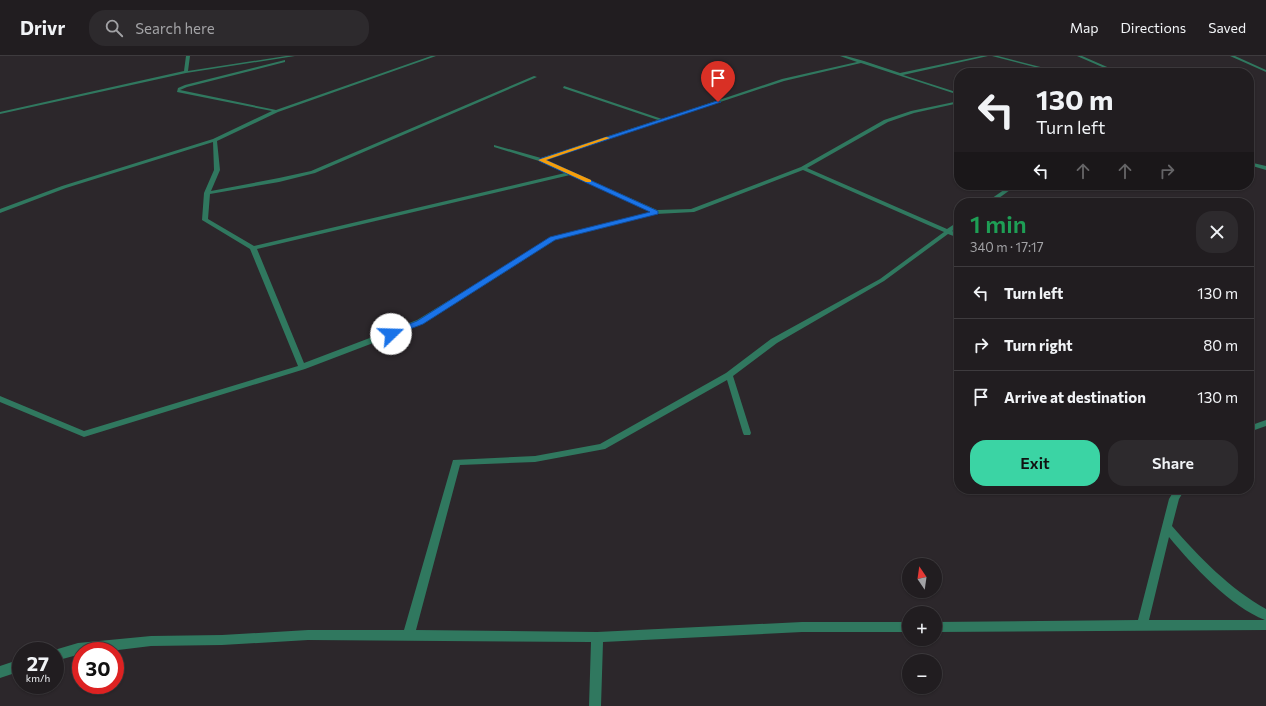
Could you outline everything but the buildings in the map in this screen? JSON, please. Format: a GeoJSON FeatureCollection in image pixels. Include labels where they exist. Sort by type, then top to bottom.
{"type":"FeatureCollection","features":[{"type":"Feature","properties":{"kind":"street"},"geometry":{"type":"LineString","coordinates":[[186,72],[188,56]]}},
{"type":"Feature","properties":{"kind":"street"},"geometry":{"type":"LineString","coordinates":[[0,113],[186,72],[293,56]]}},
{"type":"Feature","properties":{"kind":"street"},"geometry":{"type":"LineString","coordinates":[[276,111],[178,91],[186,86],[270,66],[296,56]]}},
{"type":"Feature","properties":{"kind":"street"},"geometry":{"type":"LineString","coordinates":[[0,211],[64,187],[215,140],[276,111],[434,56]]}},
{"type":"Feature","properties":{"kind":"street"},"geometry":{"type":"LineString","coordinates":[[842,56],[954,92]]}},
{"type":"Feature","properties":{"kind":"street"},"geometry":{"type":"LineString","coordinates":[[900,74],[986,56]]}},
{"type":"Feature","properties":{"kind":"street"},"geometry":{"type":"LineString","coordinates":[[994,56],[1042,68]]}},
{"type":"Feature","properties":{"kind":"street"},"geometry":{"type":"LineString","coordinates":[[1079,56],[1107,68]]}},
{"type":"Feature","properties":{"kind":"street"},"geometry":{"type":"LineString","coordinates":[[1232,56],[1266,72]]}},
{"type":"Feature","properties":{"kind":"street"},"geometry":{"type":"LineString","coordinates":[[541,160],[783,80],[862,62]]}},
{"type":"Feature","properties":{"kind":"street"},"geometry":{"type":"LineString","coordinates":[[207,193],[279,180],[312,172],[535,78]]}},
{"type":"Feature","properties":{"kind":"street"},"geometry":{"type":"LineString","coordinates":[[564,88],[662,120]]}},
{"type":"Feature","properties":{"kind":"street"},"geometry":{"type":"LineString","coordinates":[[0,399],[84,434],[302,368],[420,322],[553,239],[656,212],[692,211],[803,168],[886,121],[913,112],[954,103]]}},
{"type":"Feature","properties":{"kind":"street"},"geometry":{"type":"LineString","coordinates":[[215,140],[217,170],[207,193],[205,220],[253,248],[302,368]]}},
{"type":"Feature","properties":{"kind":"street"},"geometry":{"type":"LineString","coordinates":[[496,146],[541,160],[656,212]]}},
{"type":"Feature","properties":{"kind":"street"},"geometry":{"type":"LineString","coordinates":[[1254,164],[1266,168]]}},
{"type":"Feature","properties":{"kind":"street"},"geometry":{"type":"LineString","coordinates":[[803,168],[954,234]]}},
{"type":"Feature","properties":{"kind":"street"},"geometry":{"type":"LineString","coordinates":[[253,248],[571,173]]}},
{"type":"Feature","properties":{"kind":"street"},"geometry":{"type":"LineString","coordinates":[[995,198],[1007,190]]}},
{"type":"Feature","properties":{"kind":"street"},"geometry":{"type":"LineString","coordinates":[[409,634],[456,462],[535,459],[602,447],[729,375],[774,341],[882,280],[954,226]]}},
{"type":"Feature","properties":{"kind":"street"},"geometry":{"type":"LineString","coordinates":[[729,375],[747,433]]}},
{"type":"Feature","properties":{"kind":"street"},"geometry":{"type":"LineString","coordinates":[[1254,427],[1266,423]]}},
{"type":"Feature","properties":{"kind":"street"},"geometry":{"type":"LineString","coordinates":[[1142,625],[1174,499],[1177,494]]}},
{"type":"Feature","properties":{"kind":"street"},"geometry":{"type":"LineString","coordinates":[[1167,527],[1189,554],[1217,582],[1266,615]]}},
{"type":"Feature","properties":{"kind":"street"},"geometry":{"type":"LineString","coordinates":[[942,627],[1266,625]]}},
{"type":"Feature","properties":{"kind":"street"},"geometry":{"type":"LineString","coordinates":[[64,653],[78,649],[151,641],[222,640],[308,634],[597,637],[802,627],[902,627]]}},
{"type":"Feature","properties":{"kind":"street"},"geometry":{"type":"LineString","coordinates":[[595,706],[597,637]]}},
{"type":"Feature","properties":{"kind":"street"},"geometry":{"type":"LineString","coordinates":[[0,672],[12,668]]}},
{"type":"Feature","properties":{"kind":"slow traffic"},"geometry":{"type":"LineString","coordinates":[[588,181],[541,160],[608,138]]}},
{"type":"Feature","properties":{"kind":"route"},"geometry":{"type":"LineString","coordinates":[[391,334],[420,322],[553,239],[656,212],[541,160],[718,102]]}}]}
